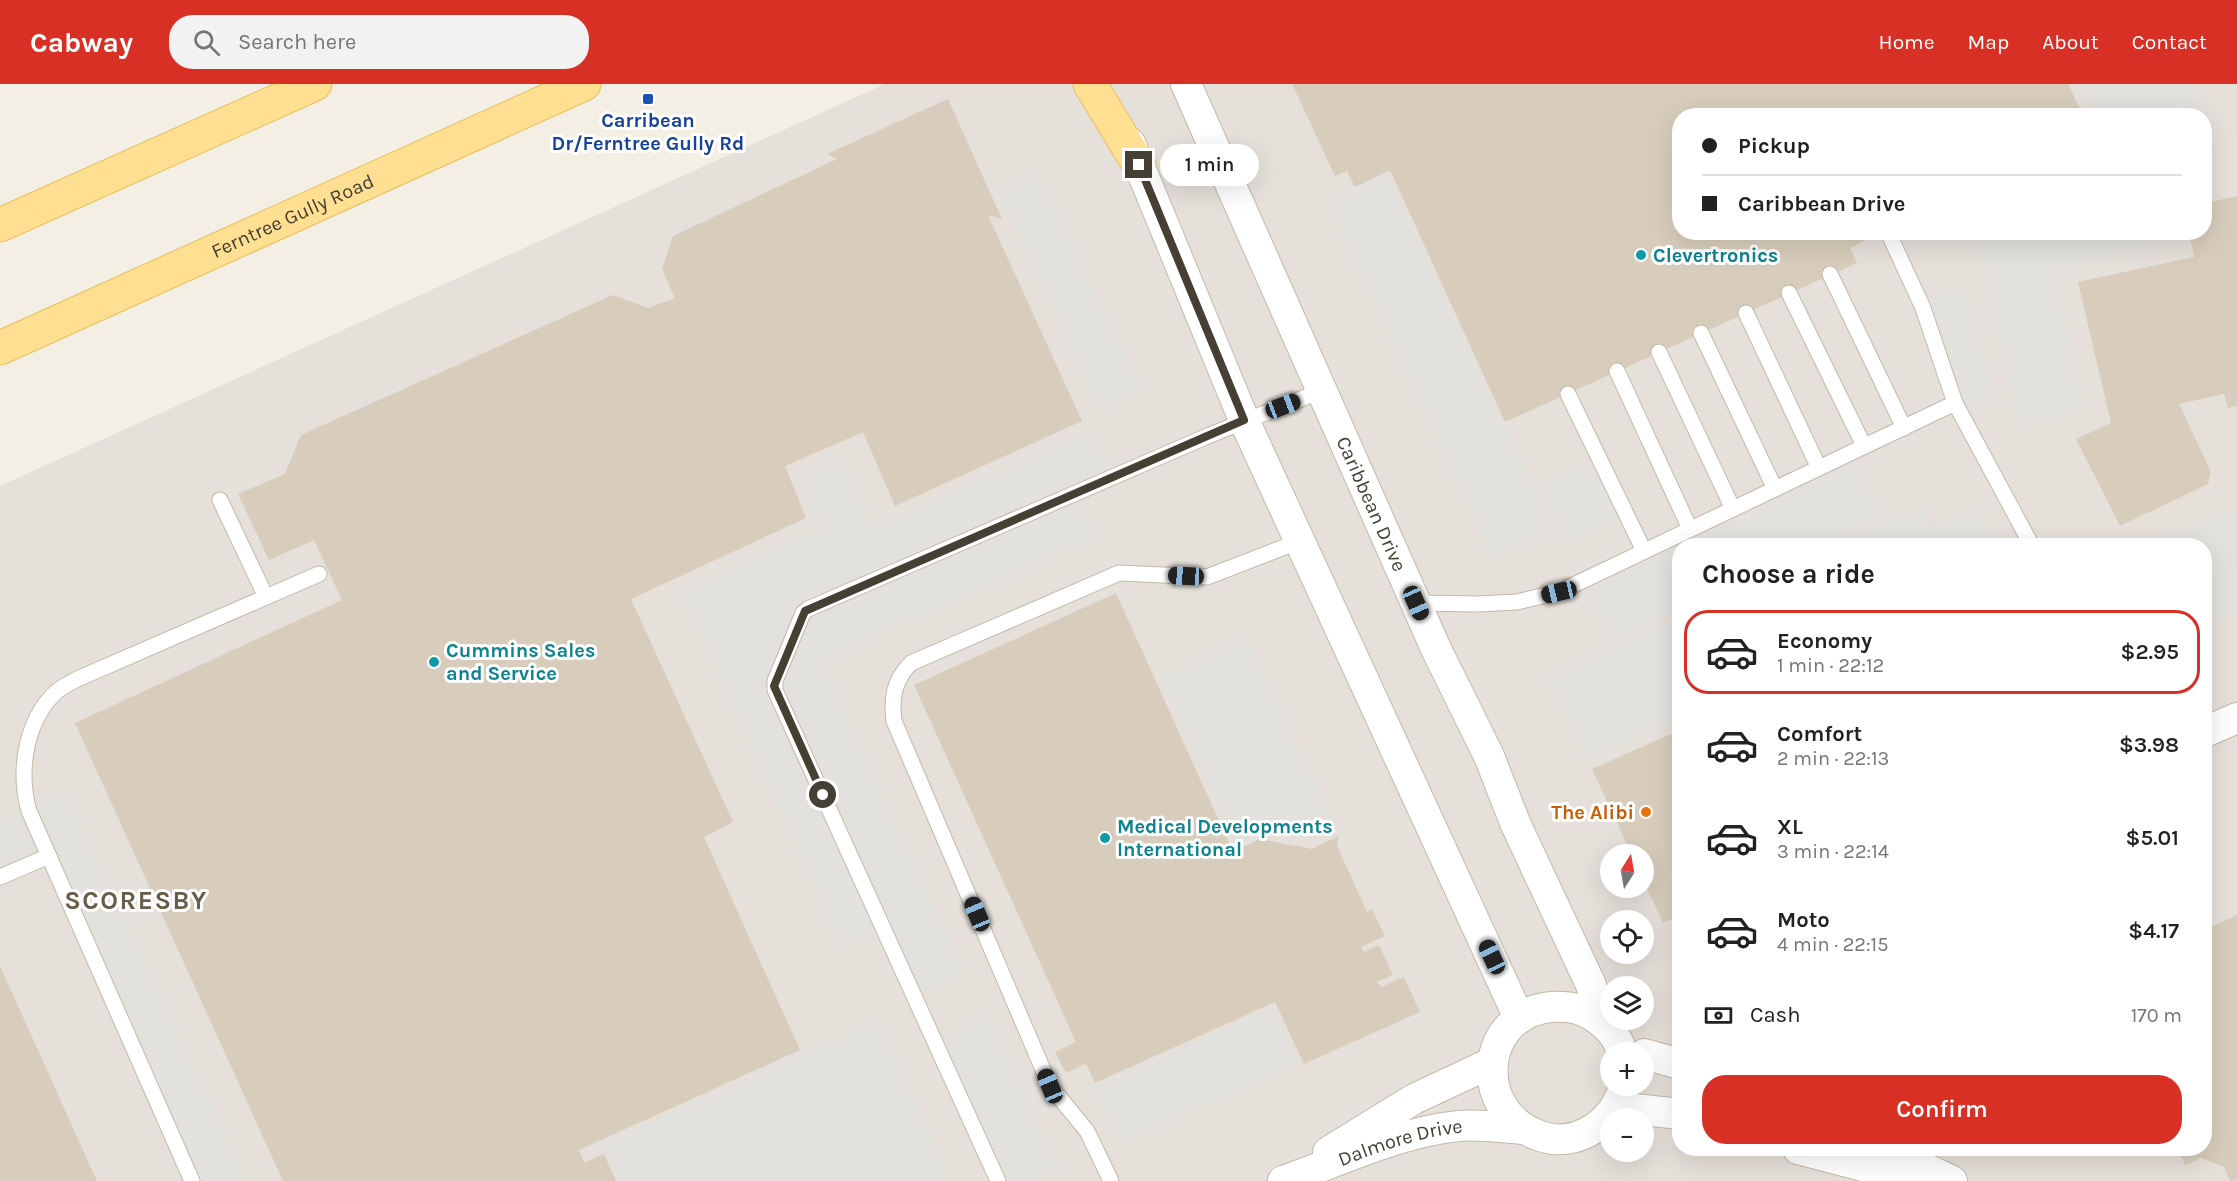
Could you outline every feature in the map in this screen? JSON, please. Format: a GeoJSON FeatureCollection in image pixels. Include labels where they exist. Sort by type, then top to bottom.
{"type":"FeatureCollection","features":[{"type":"Feature","properties":{"kind":"main road"},"geometry":{"type":"LineString","coordinates":[[0,225],[315,84]]}},
{"type":"Feature","properties":{"kind":"main road","name":"Ferntree Gully Road"},"geometry":{"type":"LineString","coordinates":[[0,348],[584,84]]}},
{"type":"Feature","properties":{"kind":"main road"},"geometry":{"type":"LineString","coordinates":[[1090,84],[1139,165]]}},
{"type":"Feature","properties":{"kind":"street"},"geometry":{"type":"LineString","coordinates":[[1107,84],[1244,420],[1519,1017]]}},
{"type":"Feature","properties":{"kind":"street","name":"Caribbean Drive"},"geometry":{"type":"LineString","coordinates":[[1186,84],[1416,603],[1489,756],[1516,825],[1591,985],[1600,1015]]}},
{"type":"Feature","properties":{"kind":"street"},"geometry":{"type":"LineString","coordinates":[[2212,729],[2237,718]]}},
{"type":"Feature","properties":{"kind":"street"},"geometry":{"type":"LineString","coordinates":[[1524,1130],[1509,1117],[1498,1100],[1492,1082],[1493,1062],[1498,1043],[1519,1017],[1544,1008],[1565,1006],[1585,1011],[1600,1021]]}},
{"type":"Feature","properties":{"kind":"street"},"geometry":{"type":"LineString","coordinates":[[1610,1030],[1622,1042]]}},
{"type":"Feature","properties":{"kind":"street"},"geometry":{"type":"LineString","coordinates":[[1654,1058],[1672,1062]]}},
{"type":"Feature","properties":{"kind":"street","name":"Dalmore Drive"},"geometry":{"type":"LineString","coordinates":[[1283,1181],[1414,1099],[1493,1062]]}},
{"type":"Feature","properties":{"kind":"street"},"geometry":{"type":"LineString","coordinates":[[1620,1097],[1672,1112]]}},
{"type":"Feature","properties":{"kind":"street","name":"Dalmore Drive"},"geometry":{"type":"LineString","coordinates":[[1283,1181],[1403,1138],[1460,1126],[1524,1130],[1543,1137],[1564,1139],[1585,1134],[1603,1123],[1620,1097]]}},
{"type":"Feature","properties":{"kind":"street"},"geometry":{"type":"LineString","coordinates":[[1858,1156],[1920,1181]]}},
{"type":"Feature","properties":{"kind":"street"},"geometry":{"type":"LineString","coordinates":[[1900,1156],[1952,1181]]}},
{"type":"Feature","properties":{"kind":"lane"},"geometry":{"type":"LineString","coordinates":[[1892,240],[1923,308],[1955,403],[2028,538]]}},
{"type":"Feature","properties":{"kind":"lane"},"geometry":{"type":"LineString","coordinates":[[1830,274],[1904,428]]}},
{"type":"Feature","properties":{"kind":"lane"},"geometry":{"type":"LineString","coordinates":[[1789,293],[1863,446]]}},
{"type":"Feature","properties":{"kind":"lane"},"geometry":{"type":"LineString","coordinates":[[1746,313],[1819,468]]}},
{"type":"Feature","properties":{"kind":"lane"},"geometry":{"type":"LineString","coordinates":[[1701,333],[1775,489]]}},
{"type":"Feature","properties":{"kind":"lane"},"geometry":{"type":"LineString","coordinates":[[1659,352],[1733,509]]}},
{"type":"Feature","properties":{"kind":"lane"},"geometry":{"type":"LineString","coordinates":[[1617,371],[1690,529]]}},
{"type":"Feature","properties":{"kind":"lane"},"geometry":{"type":"LineString","coordinates":[[998,1181],[776,690],[775,681],[802,614],[808,609],[1244,420],[1321,391]]}},
{"type":"Feature","properties":{"kind":"lane"},"geometry":{"type":"LineString","coordinates":[[1568,394],[1644,551]]}},
{"type":"Feature","properties":{"kind":"lane"},"geometry":{"type":"LineString","coordinates":[[1416,603],[1517,602],[1559,592],[1955,403]]}},
{"type":"Feature","properties":{"kind":"lane"},"geometry":{"type":"LineString","coordinates":[[220,500],[266,597]]}},
{"type":"Feature","properties":{"kind":"lane"},"geometry":{"type":"LineString","coordinates":[[1111,1181],[1087,1131],[1050,1086],[894,721],[892,700],[898,679],[911,663],[1119,573],[1207,577],[1300,541]]}},
{"type":"Feature","properties":{"kind":"lane"},"geometry":{"type":"LineString","coordinates":[[192,1181],[30,811],[24,792],[23,772],[27,747],[43,707],[56,691],[75,680],[320,574]]}},
{"type":"Feature","properties":{"kind":"lane"},"geometry":{"type":"LineString","coordinates":[[0,877],[49,856]]}},
{"type":"Feature","properties":{"kind":"shaded area"},"geometry":{"type":"Polygon","coordinates":[[[885,84],[2237,84],[2237,1181],[0,1181],[0,486],[885,84]]]}},
{"type":"Feature","properties":{"kind":"shaded area"},"geometry":{"type":"Polygon","coordinates":[[[2083,84],[2195,84],[2206,107],[2204,108],[2094,108],[2083,84]]]}},
{"type":"Feature","properties":{"kind":"shaded area"},"geometry":{"type":"Polygon","coordinates":[[[1039,174],[1143,394],[1099,412],[1001,193],[1039,174]]]}},
{"type":"Feature","properties":{"kind":"shaded area"},"geometry":{"type":"Polygon","coordinates":[[[1388,174],[1553,530],[1492,557],[1328,202],[1388,174]]]}},
{"type":"Feature","properties":{"kind":"shaded area"},"geometry":{"type":"Polygon","coordinates":[[[1979,240],[2155,240],[2156,246],[2054,268],[2085,411],[2019,425],[1979,240]]]}},
{"type":"Feature","properties":{"kind":"shaded area"},"geometry":{"type":"Polygon","coordinates":[[[1964,289],[1996,399],[1946,413],[1915,304],[1964,289]]]}},
{"type":"Feature","properties":{"kind":"shaded area"},"geometry":{"type":"Polygon","coordinates":[[[1090,430],[1115,484],[1079,500],[1096,538],[823,661],[964,973],[911,996],[881,930],[842,947],[681,592],[823,527],[800,474],[840,456],[873,527],[1090,430]]]}},
{"type":"Feature","properties":{"kind":"shaded area"},"geometry":{"type":"Polygon","coordinates":[[[1847,448],[1880,515],[1831,538],[1672,538],[1672,613],[1612,641],[1580,574],[1847,448]]]}},
{"type":"Feature","properties":{"kind":"shaded area"},"geometry":{"type":"Polygon","coordinates":[[[1605,455],[1632,512],[1567,542],[1540,484],[1605,455]]]}},
{"type":"Feature","properties":{"kind":"shaded area"},"geometry":{"type":"Polygon","coordinates":[[[1921,506],[1932,529],[1979,507],[1993,538],[1851,538],[1921,506]]]}},
{"type":"Feature","properties":{"kind":"shaded area"},"geometry":{"type":"Polygon","coordinates":[[[2234,509],[2237,517],[2237,609],[2212,620],[2212,538],[2166,538],[2234,509]]]}},
{"type":"Feature","properties":{"kind":"shaded area"},"geometry":{"type":"Polygon","coordinates":[[[1672,620],[1672,722],[1586,761],[1547,677],[1672,620]]]}},
{"type":"Feature","properties":{"kind":"shaded area"},"geometry":{"type":"Polygon","coordinates":[[[1248,637],[1333,823],[1304,837],[1266,836],[1239,848],[1160,677],[1248,637]]]}},
{"type":"Feature","properties":{"kind":"shaded area"},"geometry":{"type":"Polygon","coordinates":[[[67,791],[247,1181],[189,1181],[48,860],[0,881],[0,822],[67,791]]]}},
{"type":"Feature","properties":{"kind":"shaded area"},"geometry":{"type":"Polygon","coordinates":[[[1271,1007],[1298,1064],[1119,1145],[1092,1087],[1271,1007]]]}},
{"type":"Feature","properties":{"kind":"shaded area"},"geometry":{"type":"Polygon","coordinates":[[[987,1014],[1060,1169],[1034,1181],[992,1181],[927,1042],[987,1014]]]}},
{"type":"Feature","properties":{"kind":"shaded area"},"geometry":{"type":"Polygon","coordinates":[[[878,1021],[951,1181],[620,1181],[604,1144],[878,1021]]]}},
{"type":"Feature","properties":{"kind":"building","name":"Clevertronics"},"geometry":{"type":"Polygon","coordinates":[[[1292,84],[2068,84],[2079,108],[1672,108],[1672,240],[1866,240],[1850,248],[1857,263],[1505,422],[1390,170],[1355,187],[1347,171],[1335,176],[1292,84]]]}},
{"type":"Feature","properties":{"kind":"building","name":"Cummins Sales and Service"},"geometry":{"type":"Polygon","coordinates":[[[948,99],[1002,219],[988,215],[1082,421],[895,506],[863,432],[785,466],[806,518],[631,599],[733,822],[704,837],[800,1050],[579,1150],[584,1163],[604,1154],[616,1181],[283,1181],[75,723],[342,600],[314,540],[269,560],[238,494],[285,474],[301,435],[613,295],[648,308],[675,298],[662,269],[673,236],[837,159],[827,154],[948,99]]]}},
{"type":"Feature","properties":{"kind":"building"},"geometry":{"type":"Polygon","coordinates":[[[2237,196],[2237,406],[2228,408],[2224,394],[2179,404],[2211,472],[2208,484],[2120,526],[2076,439],[2111,423],[2078,282],[2194,257],[2191,240],[2212,240],[2212,201],[2237,196]]]}},
{"type":"Feature","properties":{"kind":"building","name":"Medical Developments International"},"geometry":{"type":"Polygon","coordinates":[[[1116,593],[1233,852],[1260,839],[1312,849],[1339,836],[1337,846],[1367,912],[1372,909],[1385,936],[1361,947],[1364,952],[1379,945],[1393,975],[1377,982],[1381,987],[1404,977],[1420,1012],[1304,1064],[1275,1002],[1095,1083],[1086,1064],[1066,1073],[1055,1052],[1076,1042],[914,685],[1116,593]]]}},
{"type":"Feature","properties":{"kind":"building","name":"The Alibi"},"geometry":{"type":"Polygon","coordinates":[[[1672,734],[1672,919],[1663,923],[1651,898],[1654,898],[1654,844],[1627,844],[1592,769],[1672,734]]]}},
{"type":"Feature","properties":{"kind":"building"},"geometry":{"type":"Polygon","coordinates":[[[2237,915],[2237,1179],[2230,1181],[2224,1167],[2201,1158],[2185,1165],[2181,1156],[2212,1156],[2212,927],[2237,915]]]}},
{"type":"Feature","properties":{"kind":"building"},"geometry":{"type":"Polygon","coordinates":[[[0,966],[97,1181],[0,1181],[0,966]]]}},
{"type":"Feature","properties":{"kind":"place","name":"Carribean Dr/Ferntree Gully Rd"},"geometry":{"type":"Point","coordinates":[648,99]}},
{"type":"Feature","properties":{"kind":"place","name":"Clevertronics"},"geometry":{"type":"Point","coordinates":[1641,255]}},
{"type":"Feature","properties":{"kind":"place","name":"Cummins Sales and Service"},"geometry":{"type":"Point","coordinates":[434,662]}},
{"type":"Feature","properties":{"kind":"place","name":"The Alibi"},"geometry":{"type":"Point","coordinates":[1646,812]}},
{"type":"Feature","properties":{"kind":"place","name":"Medical Developments International"},"geometry":{"type":"Point","coordinates":[1105,838]}},
{"type":"Feature","properties":{"kind":"district","name":"SCORESBY"},"geometry":{"type":"Point","coordinates":[136,900]}},
{"type":"Feature","properties":{"kind":"route"},"geometry":{"type":"LineString","coordinates":[[823,795],[774,686],[805,611],[853,588],[1244,420],[1139,165]]}}]}
